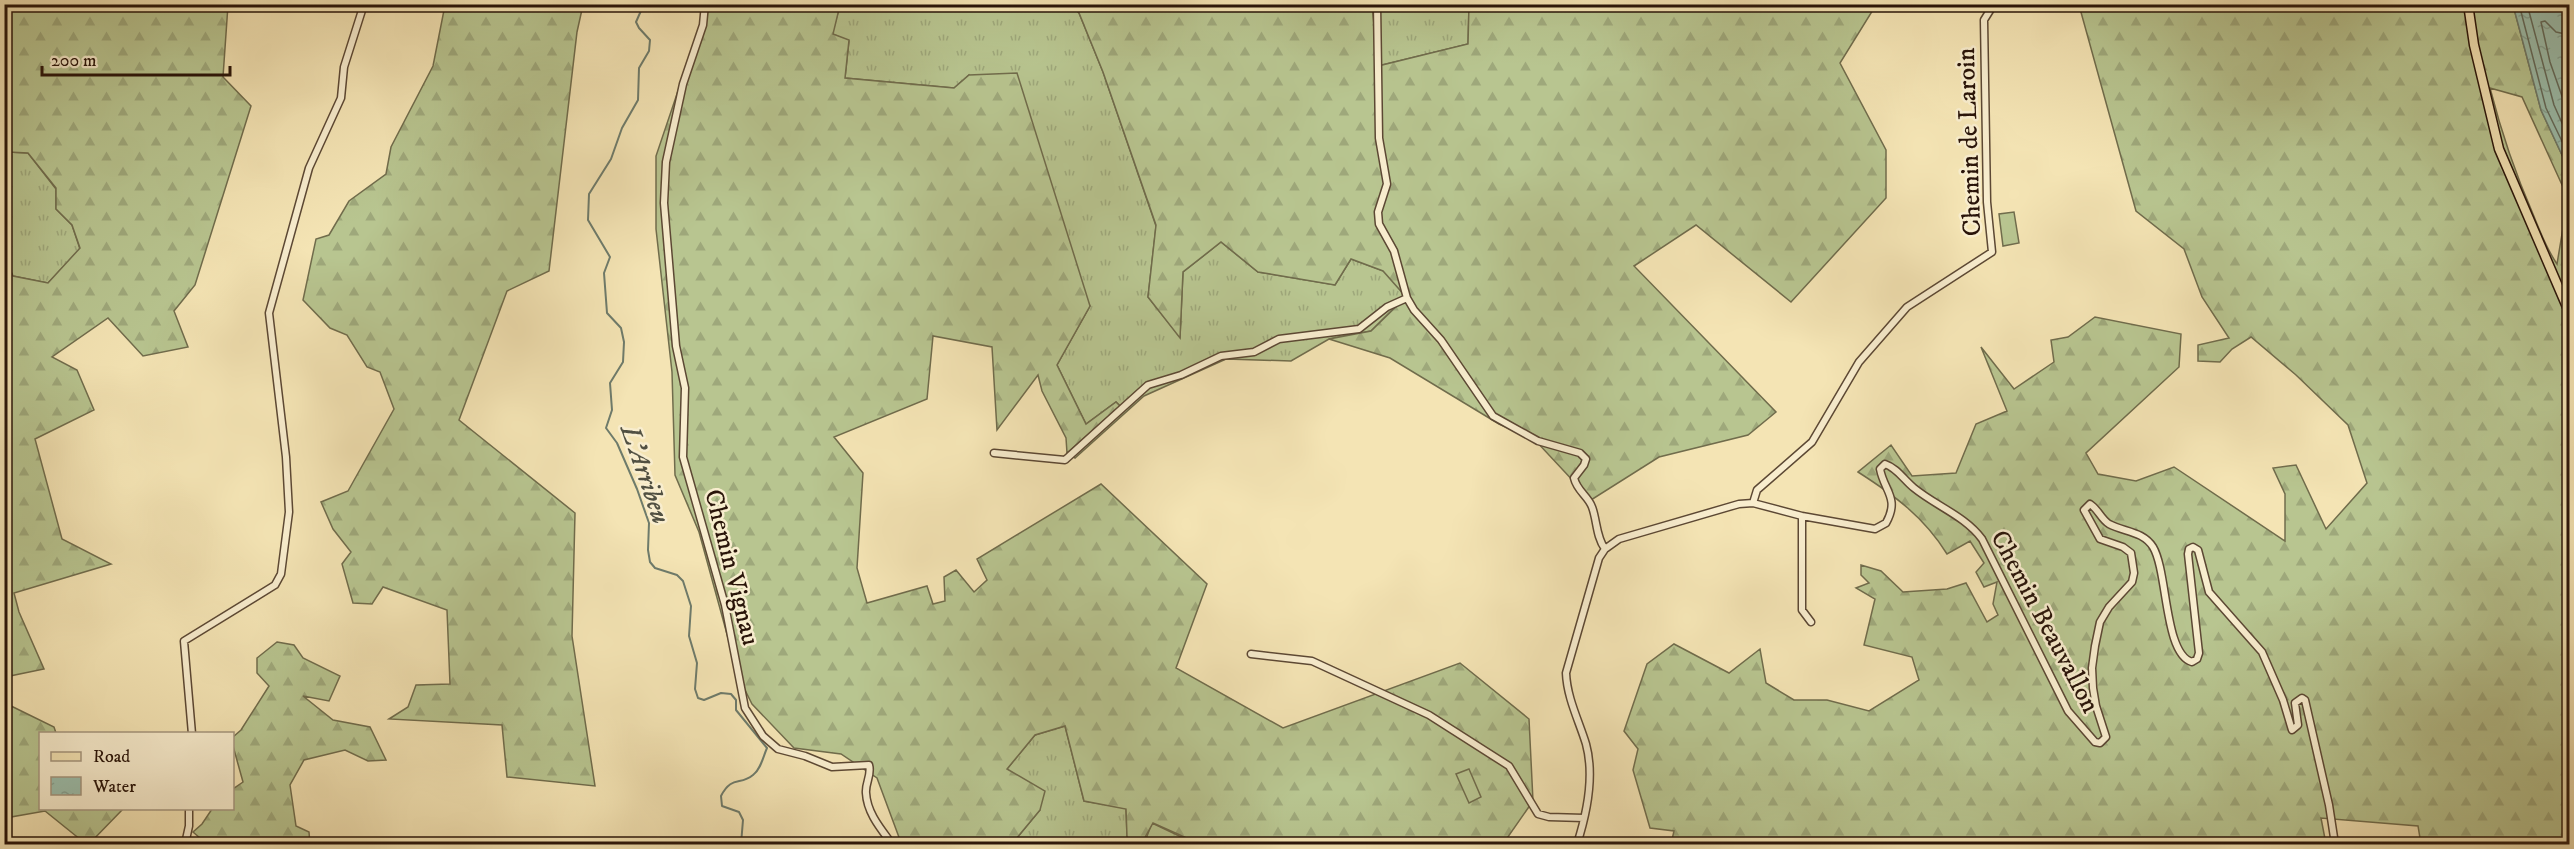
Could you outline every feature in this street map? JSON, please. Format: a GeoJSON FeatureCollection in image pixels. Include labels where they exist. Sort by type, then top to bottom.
{"type":"FeatureCollection","features":[{"type":"Feature","properties":{"kind":"main road"},"geometry":{"type":"LineString","coordinates":[[2468,4],[2485,95],[2499,149],[2570,315]]}},
{"type":"Feature","properties":{"kind":"street"},"geometry":{"type":"LineString","coordinates":[[192,732],[184,641],[275,585],[281,574],[290,512],[269,313],[309,168],[341,98],[344,67],[364,4]]}},
{"type":"Feature","properties":{"kind":"street","name":"Chemin Vignau"},"geometry":{"type":"LineString","coordinates":[[705,4],[703,25],[683,84],[666,162],[664,203],[676,346],[685,388],[683,457],[725,605],[745,708],[763,736],[778,749],[805,756],[832,767],[869,765],[871,771],[866,791],[869,808],[892,844]]}},
{"type":"Feature","properties":{"kind":"street"},"geometry":{"type":"LineString","coordinates":[[1377,4],[1379,138],[1387,184],[1378,212],[1379,224],[1394,251],[1407,298],[1414,310],[1441,340],[1493,416],[1538,441],[1580,453],[1586,459],[1574,478],[1576,487],[1592,504],[1599,535],[1605,549]]}},
{"type":"Feature","properties":{"kind":"street","name":"Chemin de Laroin"},"geometry":{"type":"LineString","coordinates":[[1753,503],[1757,490],[1812,442],[1859,362],[1907,308],[1992,252],[1987,202],[1984,20],[1994,4]]}},
{"type":"Feature","properties":{"kind":"street"},"geometry":{"type":"LineString","coordinates":[[994,453],[1065,460],[1148,385],[1181,375],[1221,356],[1254,352],[1279,339],[1359,329],[1387,307],[1407,298]]}},
{"type":"Feature","properties":{"kind":"street","name":"Chemin Beauvallon"},"geometry":{"type":"LineString","coordinates":[[1753,503],[1802,516],[1875,529],[1882,526],[1889,517],[1893,504],[1892,495],[1880,469],[1885,464],[1892,466],[1913,488],[1973,527],[1982,539],[2068,711],[2089,739],[2100,743],[2106,737],[2093,688],[2092,668],[2095,646],[2100,622],[2109,607],[2132,582],[2134,573],[2131,553],[2124,547],[2100,538],[2084,510],[2090,504],[2106,522],[2135,532],[2154,548],[2165,581],[2166,611],[2172,632],[2184,656],[2192,662],[2197,659],[2199,653],[2188,554],[2189,549],[2198,550],[2209,592],[2262,652],[2292,730],[2298,725],[2295,703],[2302,698],[2305,700],[2329,806],[2335,844]]}},
{"type":"Feature","properties":{"kind":"street"},"geometry":{"type":"LineString","coordinates":[[1577,844],[1589,790],[1589,762],[1567,687],[1566,674],[1594,570],[1605,549],[1619,539],[1739,504],[1753,503]]}},
{"type":"Feature","properties":{"kind":"street"},"geometry":{"type":"LineString","coordinates":[[1802,516],[1802,610],[1811,622]]}},
{"type":"Feature","properties":{"kind":"street"},"geometry":{"type":"LineString","coordinates":[[1251,654],[1312,661],[1429,715],[1509,766],[1538,814],[1549,817],[1584,818]]}},
{"type":"Feature","properties":{"kind":"street"},"geometry":{"type":"LineString","coordinates":[[185,844],[189,826],[189,810]]}},
{"type":"Feature","properties":{"kind":"green space"},"geometry":{"type":"Polygon","coordinates":[[[5,4],[228,5],[223,77],[251,106],[195,285],[174,311],[188,347],[143,356],[108,318],[52,357],[77,370],[94,410],[35,439],[62,539],[111,564],[14,593],[19,612],[44,669],[5,677],[5,259],[13,276],[48,283],[80,248],[72,225],[56,209],[56,188],[28,153],[8,152],[5,156],[5,4]]]}},
{"type":"Feature","properties":{"kind":"green space"},"geometry":{"type":"Polygon","coordinates":[[[445,5],[583,5],[577,32],[549,271],[507,291],[459,420],[575,513],[572,636],[595,786],[507,777],[502,725],[389,719],[408,707],[416,685],[450,684],[447,610],[383,587],[372,604],[353,603],[342,564],[351,552],[333,529],[321,502],[348,491],[394,409],[380,372],[367,367],[347,335],[330,328],[303,300],[316,239],[329,235],[349,201],[386,174],[391,147],[433,66],[445,5]]]}},
{"type":"Feature","properties":{"kind":"green space"},"geometry":{"type":"Polygon","coordinates":[[[707,5],[840,5],[833,34],[849,40],[845,78],[954,88],[969,75],[1017,73],[1090,306],[1057,365],[1086,424],[1116,402],[1120,406],[1067,453],[1066,438],[1042,391],[1038,375],[997,430],[992,347],[933,336],[927,399],[834,437],[863,473],[857,568],[867,603],[927,586],[933,604],[945,601],[944,577],[956,570],[974,592],[987,580],[977,559],[1101,484],[1207,584],[1176,668],[1283,728],[1460,663],[1529,719],[1533,801],[1503,844],[1200,844],[1153,823],[1143,841],[1144,844],[1130,844],[1127,836],[1126,809],[1084,801],[1065,726],[1035,735],[1007,769],[1045,791],[1040,810],[1016,839],[1019,844],[898,844],[900,840],[877,778],[841,754],[794,748],[752,704],[739,678],[699,532],[675,475],[672,372],[656,229],[656,156],[707,5]]]}},
{"type":"Feature","properties":{"kind":"green space"},"geometry":{"type":"Polygon","coordinates":[[[840,5],[1072,5],[1079,13],[1103,72],[1156,226],[1148,297],[1180,337],[1183,272],[1221,242],[1258,272],[1335,285],[1351,259],[1384,271],[1406,296],[1371,331],[1329,339],[1291,361],[1226,359],[1144,396],[1075,458],[1067,453],[1120,406],[1116,402],[1086,424],[1057,365],[1090,306],[969,75],[954,88],[845,78],[849,41],[832,34],[840,5]]]}},
{"type":"Feature","properties":{"kind":"green space"},"geometry":{"type":"Polygon","coordinates":[[[1072,5],[1372,5],[1378,66],[1468,44],[1469,5],[1876,5],[1840,63],[1886,150],[1886,198],[1791,302],[1696,225],[1634,266],[1776,412],[1748,435],[1659,457],[1591,500],[1535,440],[1499,424],[1390,358],[1329,339],[1371,331],[1406,297],[1383,271],[1351,259],[1335,285],[1258,272],[1221,242],[1183,272],[1180,338],[1148,297],[1156,225],[1103,72],[1079,13],[1072,5]]]}},
{"type":"Feature","properties":{"kind":"green space"},"geometry":{"type":"Polygon","coordinates":[[[1372,5],[1469,5],[1468,44],[1378,66],[1372,5]]]}},
{"type":"Feature","properties":{"kind":"green space"},"geometry":{"type":"Polygon","coordinates":[[[2079,5],[2513,5],[2541,110],[2569,170],[2569,844],[2421,844],[2418,826],[2321,818],[2326,844],[1671,844],[1674,831],[1650,828],[1633,770],[1638,749],[1624,731],[1647,664],[1674,644],[1729,673],[1760,649],[1766,683],[1794,700],[1827,700],[1869,711],[1919,680],[1912,657],[1864,645],[1875,599],[1856,588],[1869,583],[1861,575],[1861,565],[1881,571],[1903,592],[1947,589],[1966,583],[1987,622],[1998,615],[1993,604],[1997,582],[1984,587],[1976,572],[1984,563],[1970,541],[1947,554],[1918,518],[1884,489],[1858,472],[1891,445],[1912,476],[1956,473],[1976,424],[2007,411],[1981,347],[2014,389],[2054,362],[2051,340],[2068,337],[2095,317],[2181,334],[2179,367],[2086,453],[2098,474],[2136,481],[2174,467],[2285,541],[2285,494],[2273,468],[2296,465],[2326,529],[2367,483],[2348,425],[2296,375],[2251,337],[2232,349],[2220,362],[2198,361],[2198,345],[2229,338],[2202,297],[2184,249],[2136,211],[2079,5]],[[2490,88],[2520,183],[2557,264],[2568,198],[2522,97],[2490,88]]]}},
{"type":"Feature","properties":{"kind":"green space"},"geometry":{"type":"Polygon","coordinates":[[[8,152],[28,153],[56,189],[56,209],[72,225],[80,249],[48,283],[13,276],[5,259],[5,156],[8,152]]]}},
{"type":"Feature","properties":{"kind":"green space"},"geometry":{"type":"Polygon","coordinates":[[[2014,212],[2019,243],[2003,246],[1999,214],[2014,212]]]}},
{"type":"Feature","properties":{"kind":"green space"},"geometry":{"type":"Polygon","coordinates":[[[277,642],[294,645],[303,658],[340,676],[329,701],[303,696],[333,720],[370,727],[386,760],[368,761],[345,750],[304,760],[290,785],[296,826],[309,832],[310,844],[207,844],[193,832],[211,810],[234,810],[234,788],[243,782],[234,750],[234,736],[241,730],[269,686],[257,673],[257,658],[277,642]]]}},
{"type":"Feature","properties":{"kind":"green space"},"geometry":{"type":"Polygon","coordinates":[[[5,703],[54,727],[56,732],[39,732],[39,810],[122,810],[89,844],[86,844],[45,811],[5,818],[5,703]]]}},
{"type":"Feature","properties":{"kind":"green space"},"geometry":{"type":"Polygon","coordinates":[[[1065,726],[1084,801],[1126,808],[1127,836],[1130,844],[1019,844],[1016,839],[1040,810],[1007,769],[1035,735],[1065,726]]]}},
{"type":"Feature","properties":{"kind":"green space"},"geometry":{"type":"Polygon","coordinates":[[[1469,769],[1481,797],[1469,803],[1456,774],[1469,769]]]}},
{"type":"Feature","properties":{"kind":"green space"},"geometry":{"type":"Polygon","coordinates":[[[1152,823],[1194,843],[1200,844],[1144,844],[1152,823]]]}},
{"type":"Feature","properties":{"kind":"water"},"geometry":{"type":"Polygon","coordinates":[[[2513,5],[2565,5],[2570,24],[2569,170],[2541,110],[2513,5]]]}},
{"type":"Feature","properties":{"kind":"waterway","name":"L'Arribeu"},"geometry":{"type":"LineString","coordinates":[[644,4],[636,22],[650,40],[649,51],[639,68],[638,100],[622,128],[611,159],[589,194],[588,220],[610,257],[604,273],[607,313],[621,328],[624,342],[623,362],[610,383],[612,410],[606,428],[617,443],[649,523],[650,562],[655,568],[677,575],[683,581],[691,606],[689,636],[697,663],[695,689],[698,698],[704,700],[721,693],[731,694],[736,700],[736,710],[767,748],[756,772],[748,778],[729,785],[721,796],[722,806],[739,812],[743,820],[741,844]]}}]}
